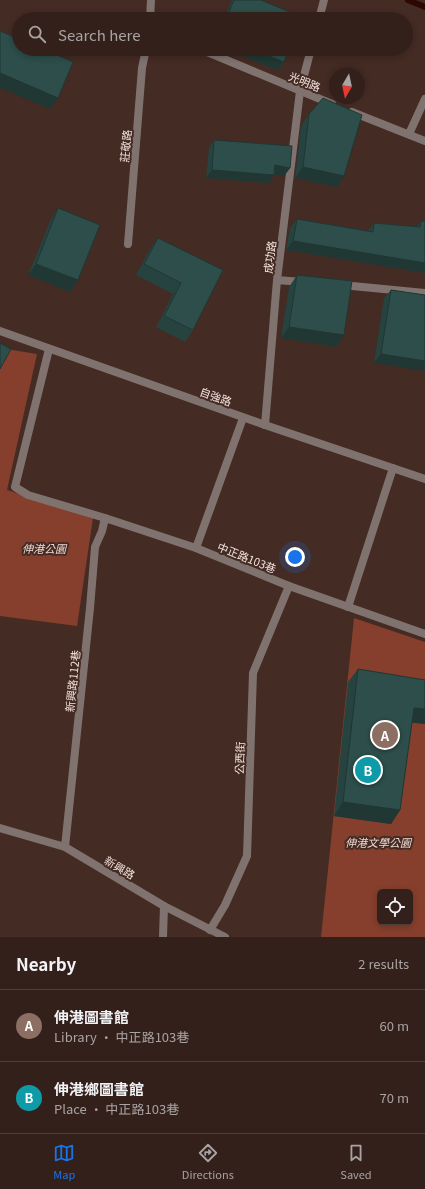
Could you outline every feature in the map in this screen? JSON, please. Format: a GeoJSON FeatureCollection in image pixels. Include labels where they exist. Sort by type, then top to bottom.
{"type":"FeatureCollection","features":[{"type":"Feature","properties":{"kind":"street"},"geometry":{"type":"LineString","coordinates":[[151,12],[152,0]]}},
{"type":"Feature","properties":{"kind":"street"},"geometry":{"type":"LineString","coordinates":[[321,12],[324,0]]}},
{"type":"Feature","properties":{"kind":"street","name":"莊敬路"},"geometry":{"type":"LineString","coordinates":[[128,244],[142,68],[145,56]]}},
{"type":"Feature","properties":{"kind":"street","name":"光明路"},"geometry":{"type":"LineString","coordinates":[[217,56],[425,141]]}},
{"type":"Feature","properties":{"kind":"street","name":"成功路"},"geometry":{"type":"LineString","coordinates":[[265,426],[277,280],[300,91],[309,56]]}},
{"type":"Feature","properties":{"kind":"street"},"geometry":{"type":"LineString","coordinates":[[409,134],[425,99]]}},
{"type":"Feature","properties":{"kind":"street"},"geometry":{"type":"LineString","coordinates":[[277,280],[308,282]]}},
{"type":"Feature","properties":{"kind":"street"},"geometry":{"type":"LineString","coordinates":[[332,284],[425,293]]}},
{"type":"Feature","properties":{"kind":"street","name":"自強路"},"geometry":{"type":"LineString","coordinates":[[0,331],[265,426],[425,479]]}},
{"type":"Feature","properties":{"kind":"street","name":"中正路103巷"},"geometry":{"type":"LineString","coordinates":[[48,348],[15,487],[28,495],[105,518],[196,548],[289,586],[425,634]]}},
{"type":"Feature","properties":{"kind":"street"},"geometry":{"type":"LineString","coordinates":[[196,548],[243,418]]}},
{"type":"Feature","properties":{"kind":"street"},"geometry":{"type":"LineString","coordinates":[[348,607],[392,468]]}},
{"type":"Feature","properties":{"kind":"street","name":"新興路112巷"},"geometry":{"type":"LineString","coordinates":[[65,847],[95,547],[102,532],[105,518]]}},
{"type":"Feature","properties":{"kind":"street","name":"公西街"},"geometry":{"type":"LineString","coordinates":[[210,930],[224,905],[247,856],[253,673],[289,586]]}},
{"type":"Feature","properties":{"kind":"street","name":"新興路"},"geometry":{"type":"LineString","coordinates":[[0,828],[65,847],[164,906],[225,937]]}},
{"type":"Feature","properties":{"kind":"street"},"geometry":{"type":"LineString","coordinates":[[163,937],[164,906]]}},
{"type":"Feature","properties":{"kind":"green space","name":"伸港公園"},"geometry":{"type":"Polygon","coordinates":[[[0,348],[37,354],[7,490],[93,518],[77,626],[0,616],[0,348]]]}},
{"type":"Feature","properties":{"kind":"green space","name":"伸港文學公園"},"geometry":{"type":"Polygon","coordinates":[[[354,618],[425,642],[425,937],[321,937],[354,618]]]}},
{"type":"Feature","properties":{"kind":"building"},"geometry":{"type":"Polygon","coordinates":[[[234,0],[261,0],[290,12],[229,12],[234,0]]]}},
{"type":"Feature","properties":{"kind":"building"},"geometry":{"type":"Polygon","coordinates":[[[0,31],[12,36],[12,56],[59,56],[73,62],[58,98],[0,73],[0,31]]]}},
{"type":"Feature","properties":{"kind":"building"},"geometry":{"type":"Polygon","coordinates":[[[269,56],[286,56],[284,62],[269,56]]]}},
{"type":"Feature","properties":{"kind":"building"},"geometry":{"type":"Polygon","coordinates":[[[323,98],[329,101],[329,104],[337,104],[362,115],[344,176],[303,167],[309,114],[323,98]]]}},
{"type":"Feature","properties":{"kind":"building"},"geometry":{"type":"Polygon","coordinates":[[[214,140],[292,146],[290,168],[275,165],[274,175],[212,170],[214,140]]]}},
{"type":"Feature","properties":{"kind":"building"},"geometry":{"type":"Polygon","coordinates":[[[58,208],[100,225],[78,280],[36,264],[58,208]]]}},
{"type":"Feature","properties":{"kind":"building"},"geometry":{"type":"Polygon","coordinates":[[[297,219],[373,232],[374,223],[420,227],[421,221],[425,221],[425,263],[293,241],[297,219]]]}},
{"type":"Feature","properties":{"kind":"building"},"geometry":{"type":"Polygon","coordinates":[[[158,238],[223,270],[193,330],[164,316],[181,283],[144,264],[158,238]]]}},
{"type":"Feature","properties":{"kind":"building"},"geometry":{"type":"Polygon","coordinates":[[[297,275],[352,281],[344,335],[289,327],[297,275]]]}},
{"type":"Feature","properties":{"kind":"building"},"geometry":{"type":"Polygon","coordinates":[[[391,290],[425,295],[425,361],[381,354],[391,290]]]}},
{"type":"Feature","properties":{"kind":"building"},"geometry":{"type":"Polygon","coordinates":[[[0,343],[11,349],[0,369],[0,343]]]}},
{"type":"Feature","properties":{"kind":"building"},"geometry":{"type":"Polygon","coordinates":[[[358,669],[425,680],[425,709],[414,708],[400,810],[343,802],[358,669]]]}},
{"type":"Feature","properties":{"kind":"waterway"},"geometry":{"type":"LineString","coordinates":[[408,0],[425,7]]}},
{"type":"Feature","properties":{"kind":"place","name":"伸港圖書館"},"geometry":{"type":"Point","coordinates":[385,735]}},
{"type":"Feature","properties":{"kind":"place","name":"伸港鄉圖書館"},"geometry":{"type":"Point","coordinates":[368,770]}}]}
